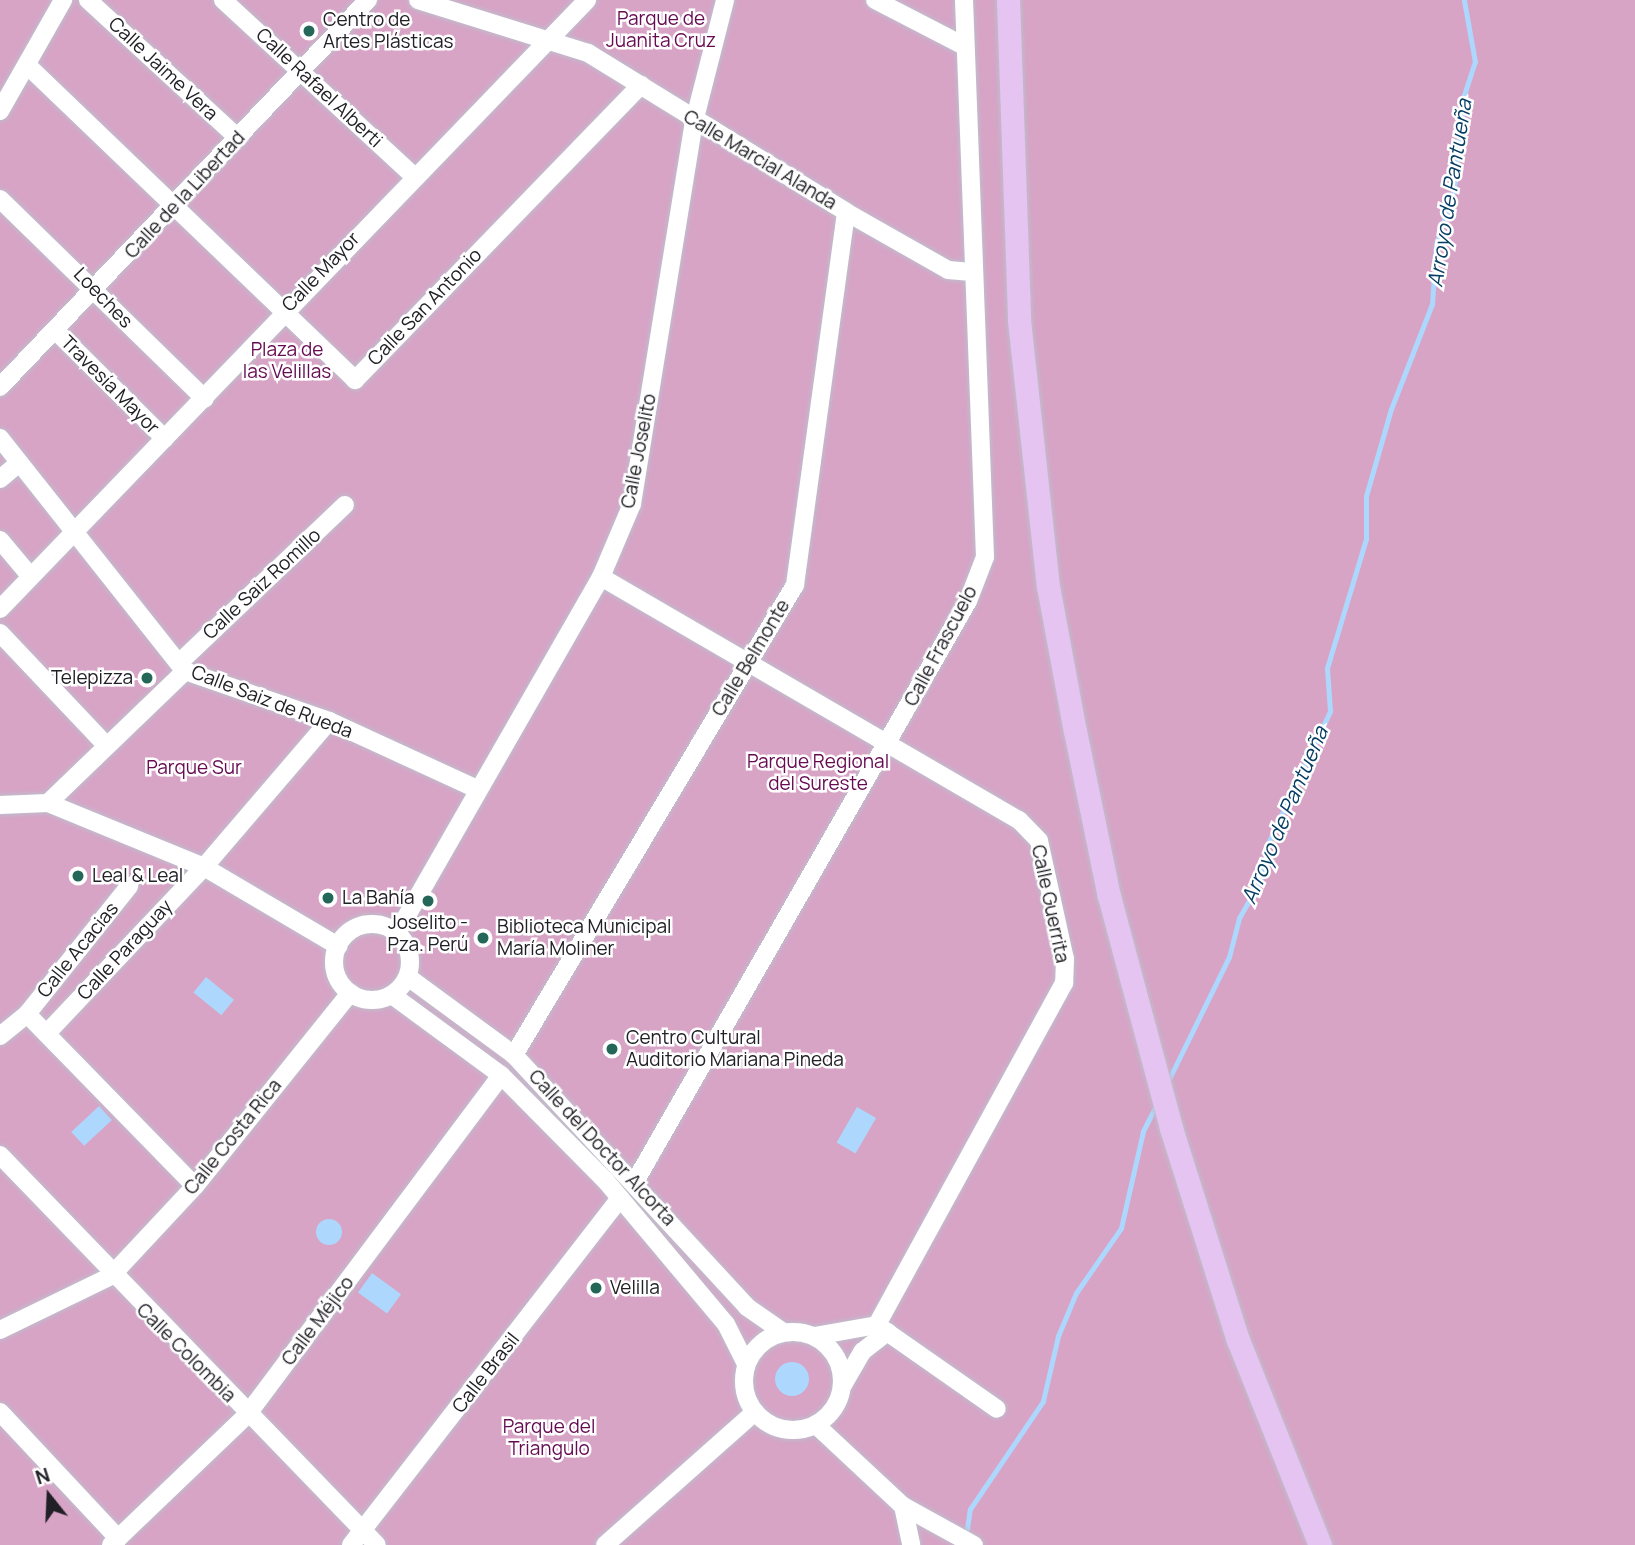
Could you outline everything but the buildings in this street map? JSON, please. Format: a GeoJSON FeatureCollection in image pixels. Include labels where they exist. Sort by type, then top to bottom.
{"type":"FeatureCollection","features":[{"type":"Feature","properties":{"kind":"main road"},"geometry":{"type":"LineString","coordinates":[[1008,0],[1018,320],[1048,586],[1109,896],[1171,1128],[1238,1340],[1320,1545]]}},
{"type":"Feature","properties":{"kind":"street"},"geometry":{"type":"LineString","coordinates":[[0,111],[63,0]]}},
{"type":"Feature","properties":{"kind":"street","name":"Calle Jaime Vera"},"geometry":{"type":"LineString","coordinates":[[88,0],[238,138]]}},
{"type":"Feature","properties":{"kind":"street","name":"Calle Rafael Alberti"},"geometry":{"type":"LineString","coordinates":[[223,0],[415,176]]}},
{"type":"Feature","properties":{"kind":"street","name":"Calle de la Libertad"},"geometry":{"type":"LineString","coordinates":[[0,387],[95,292],[368,0]]}},
{"type":"Feature","properties":{"kind":"street","name":"Calle Marcial Alanda"},"geometry":{"type":"LineString","coordinates":[[418,0],[553,40],[640,85],[694,122],[948,270],[970,272]]}},
{"type":"Feature","properties":{"kind":"street","name":"Calle Mayor"},"geometry":{"type":"LineString","coordinates":[[0,609],[415,176],[553,40],[587,0]]}},
{"type":"Feature","properties":{"kind":"street","name":"Calle Joselito"},"geometry":{"type":"LineString","coordinates":[[397,933],[475,788],[601,577],[632,504],[694,122],[725,0]]}},
{"type":"Feature","properties":{"kind":"street"},"geometry":{"type":"LineString","coordinates":[[875,0],[964,46]]}},
{"type":"Feature","properties":{"kind":"street","name":"Calle Frascuelo"},"geometry":{"type":"LineString","coordinates":[[636,1180],[968,601],[985,557],[988,504],[970,272],[964,0]]}},
{"type":"Feature","properties":{"kind":"street","name":"Calle San Antonio"},"geometry":{"type":"LineString","coordinates":[[27,65],[178,204],[355,380],[640,85]]}},
{"type":"Feature","properties":{"kind":"street","name":"Loeches"},"geometry":{"type":"LineString","coordinates":[[0,199],[205,398]]}},
{"type":"Feature","properties":{"kind":"street","name":"Calle Belmonte"},"geometry":{"type":"LineString","coordinates":[[514,1055],[795,585],[804,549],[846,212]]}},
{"type":"Feature","properties":{"kind":"street","name":"Travesía Mayor"},"geometry":{"type":"LineString","coordinates":[[56,331],[165,439]]}},
{"type":"Feature","properties":{"kind":"street","name":"Calle Saiz de Rueda"},"geometry":{"type":"LineString","coordinates":[[0,439],[78,529],[182,667],[329,721],[475,788]]}},
{"type":"Feature","properties":{"kind":"street"},"geometry":{"type":"LineString","coordinates":[[0,479],[19,463]]}},
{"type":"Feature","properties":{"kind":"street","name":"Calle Saiz Romillo"},"geometry":{"type":"LineString","coordinates":[[48,803],[345,505]]}},
{"type":"Feature","properties":{"kind":"street"},"geometry":{"type":"LineString","coordinates":[[0,540],[31,577]]}},
{"type":"Feature","properties":{"kind":"street","name":"Calle Guerrita"},"geometry":{"type":"LineString","coordinates":[[601,577],[1019,820],[1039,841],[1065,959],[1065,983],[882,1329],[863,1351],[843,1385]]}},
{"type":"Feature","properties":{"kind":"street"},"geometry":{"type":"LineString","coordinates":[[0,633],[105,744]]}},
{"type":"Feature","properties":{"kind":"street","name":"Calle Paraguay"},"geometry":{"type":"LineString","coordinates":[[47,1033],[204,867],[329,721]]}},
{"type":"Feature","properties":{"kind":"street"},"geometry":{"type":"LineString","coordinates":[[0,804],[48,803],[204,867],[338,946]]}},
{"type":"Feature","properties":{"kind":"street","name":"Calle Acacias"},"geometry":{"type":"LineString","coordinates":[[0,1036],[27,1014],[129,886]]}},
{"type":"Feature","properties":{"kind":"street"},"geometry":{"type":"LineString","coordinates":[[365,925],[397,933],[410,953],[408,977],[392,995],[364,999],[350,993],[335,972],[338,946],[365,925]]}},
{"type":"Feature","properties":{"kind":"street","name":"Calle del Doctor Alcorta"},"geometry":{"type":"LineString","coordinates":[[408,977],[514,1055],[636,1180],[747,1307],[783,1332]]}},
{"type":"Feature","properties":{"kind":"street","name":"Calle Costa Rica"},"geometry":{"type":"LineString","coordinates":[[111,1276],[195,1186],[350,993]]}},
{"type":"Feature","properties":{"kind":"street","name":"Calle del Doctor Alcorta"},"geometry":{"type":"LineString","coordinates":[[392,995],[501,1075],[620,1199],[726,1324],[746,1364]]}},
{"type":"Feature","properties":{"kind":"street"},"geometry":{"type":"LineString","coordinates":[[27,1014],[195,1186]]}},
{"type":"Feature","properties":{"kind":"street","name":"Calle Méjico"},"geometry":{"type":"LineString","coordinates":[[115,1542],[247,1415],[501,1075]]}},
{"type":"Feature","properties":{"kind":"street","name":"Calle Colombia"},"geometry":{"type":"LineString","coordinates":[[0,1156],[111,1276],[377,1545]]}},
{"type":"Feature","properties":{"kind":"street","name":"Calle Brasil"},"geometry":{"type":"LineString","coordinates":[[351,1545],[364,1532],[620,1199]]}},
{"type":"Feature","properties":{"kind":"street"},"geometry":{"type":"LineString","coordinates":[[0,1330],[111,1276]]}},
{"type":"Feature","properties":{"kind":"street"},"geometry":{"type":"LineString","coordinates":[[816,1336],[836,1355],[843,1385],[830,1414],[816,1425],[785,1430],[755,1412],[743,1381],[746,1364],[755,1348],[783,1332],[816,1336],[882,1329],[997,1409]]}},
{"type":"Feature","properties":{"kind":"street"},"geometry":{"type":"LineString","coordinates":[[0,1412],[115,1542]]}},
{"type":"Feature","properties":{"kind":"street"},"geometry":{"type":"LineString","coordinates":[[605,1545],[755,1412]]}},
{"type":"Feature","properties":{"kind":"street"},"geometry":{"type":"LineString","coordinates":[[816,1425],[903,1506],[974,1545]]}},
{"type":"Feature","properties":{"kind":"street"},"geometry":{"type":"LineString","coordinates":[[903,1506],[911,1545]]}},
{"type":"Feature","properties":{"kind":"green space","name":"Parque Regional del Sureste"},"geometry":{"type":"Polygon","coordinates":[[[0,0],[1635,0],[1635,1545],[0,1545],[0,0]]]}},
{"type":"Feature","properties":{"kind":"water"},"geometry":{"type":"Polygon","coordinates":[[[206,977],[234,1000],[221,1015],[193,993],[206,977]]]}},
{"type":"Feature","properties":{"kind":"water"},"geometry":{"type":"Polygon","coordinates":[[[99,1106],[112,1120],[84,1146],[71,1132],[99,1106]]]}},
{"type":"Feature","properties":{"kind":"water"},"geometry":{"type":"Polygon","coordinates":[[[857,1107],[876,1118],[856,1154],[836,1143],[857,1107]]]}},
{"type":"Feature","properties":{"kind":"water"},"geometry":{"type":"Polygon","coordinates":[[[329,1219],[338,1223],[342,1232],[338,1241],[329,1245],[320,1241],[316,1232],[320,1223],[329,1219]]]}},
{"type":"Feature","properties":{"kind":"water"},"geometry":{"type":"Polygon","coordinates":[[[372,1273],[401,1294],[387,1314],[358,1292],[372,1273]]]}},
{"type":"Feature","properties":{"kind":"water"},"geometry":{"type":"Polygon","coordinates":[[[792,1362],[804,1367],[809,1379],[804,1391],[792,1396],[780,1391],[775,1379],[780,1367],[792,1362]]]}},
{"type":"Feature","properties":{"kind":"waterway","name":"Arroyo de Pantueña"},"geometry":{"type":"LineString","coordinates":[[1166,1085],[1229,957],[1239,918],[1260,881],[1268,843],[1330,711],[1327,668],[1366,539],[1366,496],[1391,409],[1432,304],[1436,244],[1454,189],[1464,95],[1475,62],[1464,0]]}},
{"type":"Feature","properties":{"kind":"waterway","name":"Arroyo de Pantueña"},"geometry":{"type":"LineString","coordinates":[[966,1536],[970,1509],[1043,1401],[1058,1336],[1076,1293],[1121,1228],[1143,1131],[1157,1103]]}},
{"type":"Feature","properties":{"kind":"place","name":"Centro de Artes Plásticas"},"geometry":{"type":"Point","coordinates":[309,31]}},
{"type":"Feature","properties":{"kind":"place","name":"Telepizza"},"geometry":{"type":"Point","coordinates":[147,678]}},
{"type":"Feature","properties":{"kind":"place","name":"Leal & Leal"},"geometry":{"type":"Point","coordinates":[78,876]}},
{"type":"Feature","properties":{"kind":"place","name":"La Bahía"},"geometry":{"type":"Point","coordinates":[328,898]}},
{"type":"Feature","properties":{"kind":"place","name":"Joselito - Pza. Perú"},"geometry":{"type":"Point","coordinates":[428,901]}},
{"type":"Feature","properties":{"kind":"place","name":"Biblioteca Municipal María Moliner"},"geometry":{"type":"Point","coordinates":[483,938]}},
{"type":"Feature","properties":{"kind":"place","name":"Centro Cultural Auditorio Mariana Pineda"},"geometry":{"type":"Point","coordinates":[612,1049]}},
{"type":"Feature","properties":{"kind":"place","name":"Velilla"},"geometry":{"type":"Point","coordinates":[596,1288]}},
{"type":"Feature","properties":{"kind":"park label","name":"Parque de Juanita Cruz"},"geometry":{"type":"Point","coordinates":[661,30]}},
{"type":"Feature","properties":{"kind":"park label","name":"Plaza de las Velillas"},"geometry":{"type":"Point","coordinates":[287,361]}},
{"type":"Feature","properties":{"kind":"park label","name":"Parque Sur"},"geometry":{"type":"Point","coordinates":[194,768]}},
{"type":"Feature","properties":{"kind":"park label","name":"Parque del Triangulo"},"geometry":{"type":"Point","coordinates":[549,1438]}}]}
